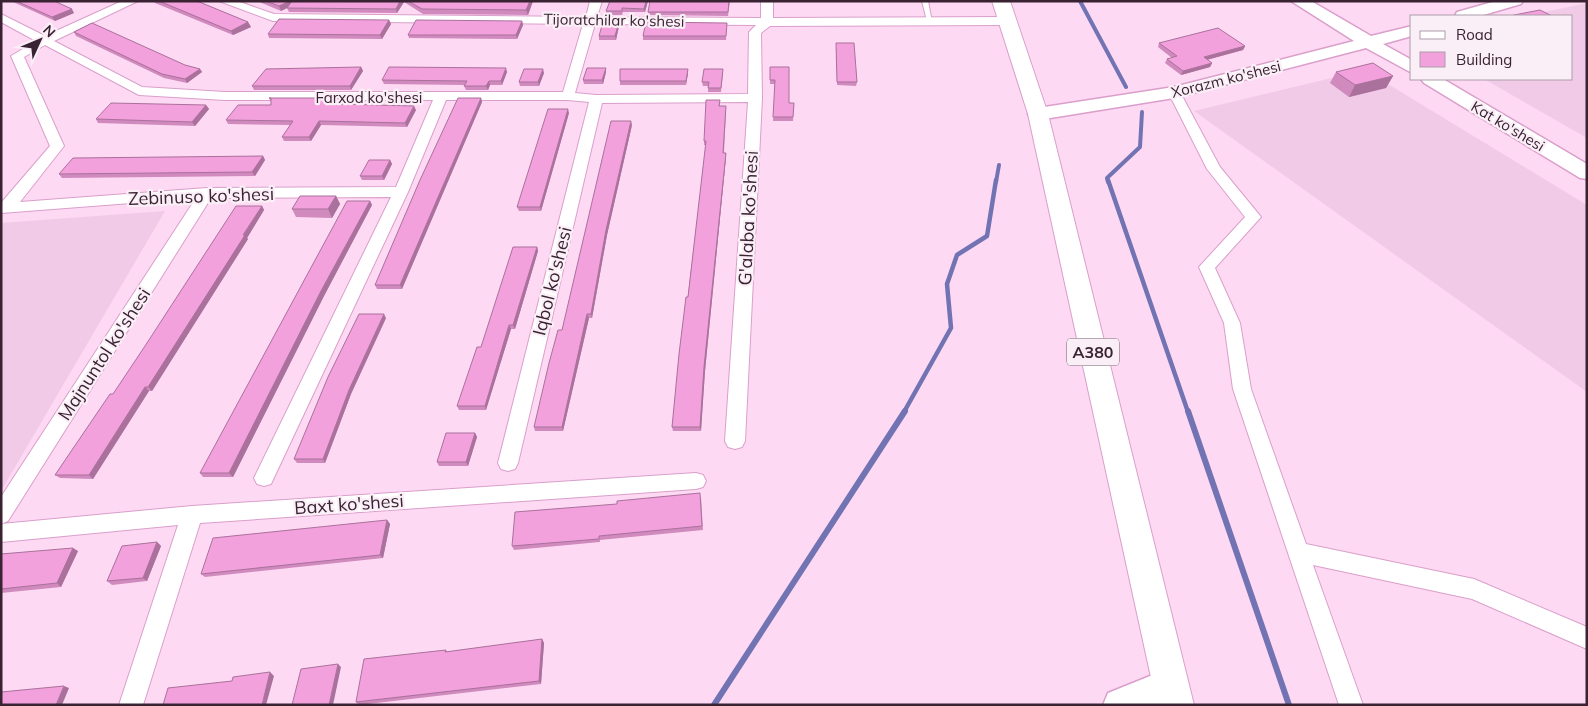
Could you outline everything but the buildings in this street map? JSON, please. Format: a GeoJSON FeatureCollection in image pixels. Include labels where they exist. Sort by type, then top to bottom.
{"type":"FeatureCollection","features":[{"type":"Feature","properties":{"kind":"highway","name":"A380"},"geometry":{"type":"LineString","coordinates":[[1004,11],[1038,114],[1173,695]]}},
{"type":"Feature","properties":{"kind":"street"},"geometry":{"type":"LineString","coordinates":[[4,207],[57,146],[17,56],[46,40],[132,1]]}},
{"type":"Feature","properties":{"kind":"street","name":"Tijoratchilar ko'shesi"},"geometry":{"type":"LineString","coordinates":[[225,1],[274,17],[767,22],[930,21],[1004,11]]}},
{"type":"Feature","properties":{"kind":"street"},"geometry":{"type":"LineString","coordinates":[[568,96],[596,1]]}},
{"type":"Feature","properties":{"kind":"street"},"geometry":{"type":"LineString","coordinates":[[767,1],[767,22]]}},
{"type":"Feature","properties":{"kind":"street"},"geometry":{"type":"LineString","coordinates":[[1299,1],[1410,67]]}},
{"type":"Feature","properties":{"kind":"street"},"geometry":{"type":"LineString","coordinates":[[1466,15],[1515,1]]}},
{"type":"Feature","properties":{"kind":"street","name":"Farxod ko'shesi"},"geometry":{"type":"LineString","coordinates":[[1,17],[139,91],[225,96],[568,96],[596,99],[755,98]]}},
{"type":"Feature","properties":{"kind":"street","name":"G'alaba ko'shesi"},"geometry":{"type":"LineString","coordinates":[[735,441],[755,98],[755,32],[767,22]]}},
{"type":"Feature","properties":{"kind":"street","name":"Xorazm ko'shesi"},"geometry":{"type":"LineString","coordinates":[[1038,114],[1174,92],[1410,32]]}},
{"type":"Feature","properties":{"kind":"street","name":"Kat ko'shesi"},"geometry":{"type":"LineString","coordinates":[[1432,80],[1587,172]]}},
{"type":"Feature","properties":{"kind":"street"},"geometry":{"type":"LineString","coordinates":[[1174,92],[1214,168],[1253,217],[1207,267],[1232,324],[1242,389],[1351,705]]}},
{"type":"Feature","properties":{"kind":"street"},"geometry":{"type":"LineString","coordinates":[[264,478],[401,192],[441,97]]}},
{"type":"Feature","properties":{"kind":"street","name":"Iqbol ko'shesi"},"geometry":{"type":"LineString","coordinates":[[508,463],[596,99]]}},
{"type":"Feature","properties":{"kind":"street","name":"Zebinuso ko'shesi"},"geometry":{"type":"LineString","coordinates":[[4,207],[207,192],[401,192]]}},
{"type":"Feature","properties":{"kind":"street","name":"Majnuntol ko'shesi"},"geometry":{"type":"LineString","coordinates":[[1,515],[207,192]]}},
{"type":"Feature","properties":{"kind":"street","name":"Baxt ko'shesi"},"geometry":{"type":"LineString","coordinates":[[1,533],[192,515],[696,481]]}},
{"type":"Feature","properties":{"kind":"street"},"geometry":{"type":"LineString","coordinates":[[131,705],[192,515]]}},
{"type":"Feature","properties":{"kind":"street"},"geometry":{"type":"LineString","coordinates":[[1298,552],[1474,588],[1587,638]]}},
{"type":"Feature","properties":{"kind":"street"},"geometry":{"type":"LineString","coordinates":[[1120,705],[1173,695]]}},
{"type":"Feature","properties":{"kind":"lane"},"geometry":{"type":"LineString","coordinates":[[925,1],[930,21]]}},
{"type":"Feature","properties":{"kind":"shaded area"},"geometry":{"type":"Polygon","coordinates":[[[1587,3],[1587,138],[1486,80],[1573,80],[1573,15],[1531,15],[1587,3]]]}},
{"type":"Feature","properties":{"kind":"shaded area"},"geometry":{"type":"Polygon","coordinates":[[[1365,70],[1587,205],[1587,392],[1194,111],[1365,70]]]}},
{"type":"Feature","properties":{"kind":"shaded area"},"geometry":{"type":"Polygon","coordinates":[[[165,211],[1,491],[1,223],[165,211]]]}},
{"type":"Feature","properties":{"kind":"waterway"},"geometry":{"type":"LineString","coordinates":[[1080,1],[1126,87]]}},
{"type":"Feature","properties":{"kind":"waterway"},"geometry":{"type":"LineString","coordinates":[[1108,182],[1107,178],[1140,147],[1142,112]]}},
{"type":"Feature","properties":{"kind":"waterway"},"geometry":{"type":"LineString","coordinates":[[996,182],[999,165]]}},
{"type":"Feature","properties":{"kind":"waterway"},"geometry":{"type":"LineString","coordinates":[[904,412],[951,328],[947,284],[957,255],[987,236],[996,180]]}},
{"type":"Feature","properties":{"kind":"waterway"},"geometry":{"type":"LineString","coordinates":[[1108,180],[1188,412]]}},
{"type":"Feature","properties":{"kind":"waterway"},"geometry":{"type":"LineString","coordinates":[[714,705],[905,411]]}},
{"type":"Feature","properties":{"kind":"waterway"},"geometry":{"type":"LineString","coordinates":[[1188,411],[1289,705]]}}]}
